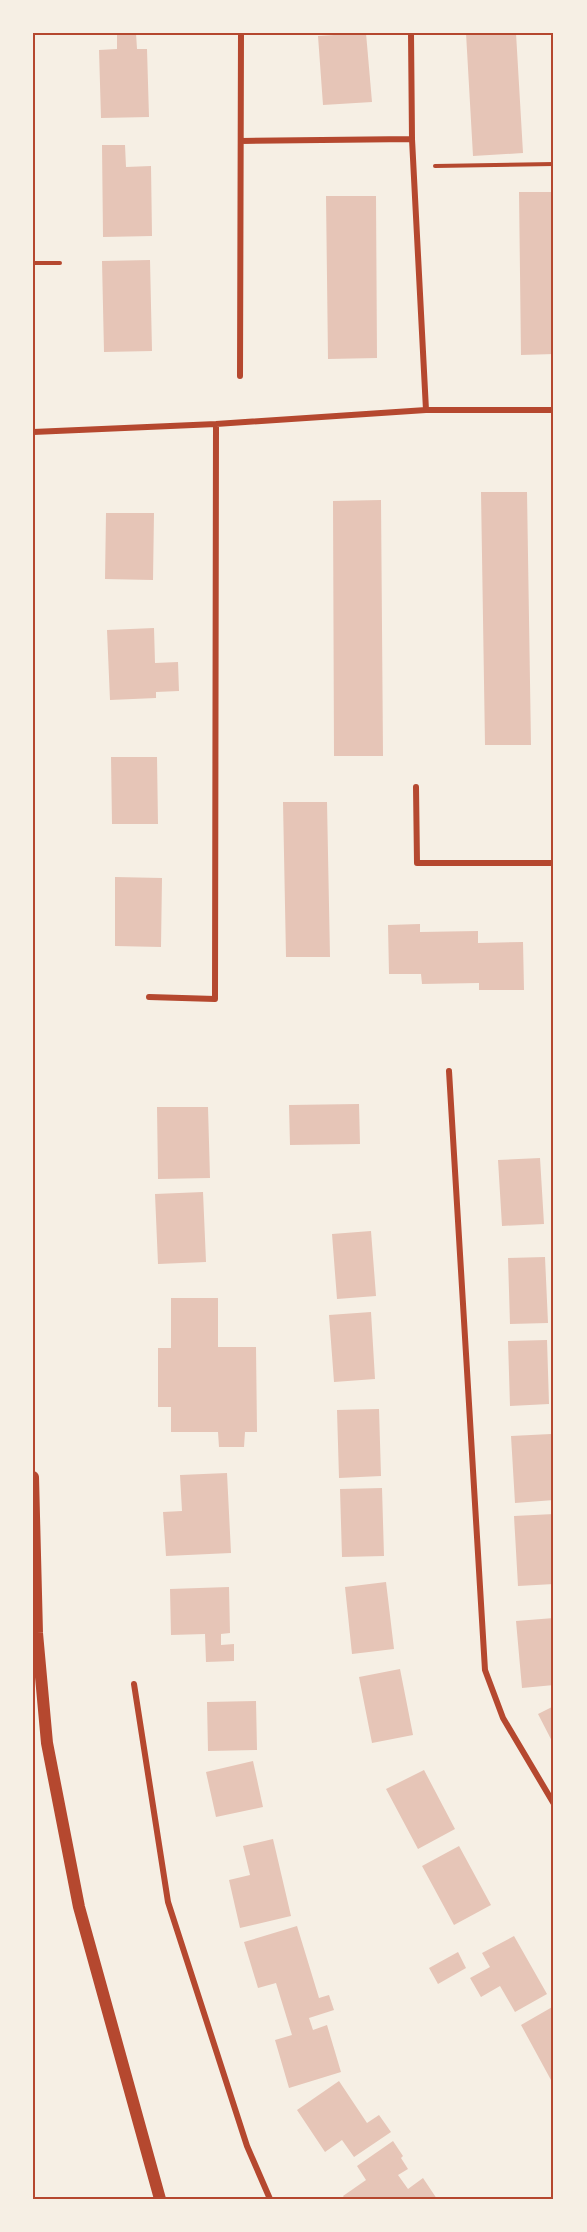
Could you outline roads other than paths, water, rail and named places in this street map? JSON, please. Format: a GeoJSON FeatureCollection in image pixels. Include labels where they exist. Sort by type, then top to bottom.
{"type":"FeatureCollection","features":[{"type":"Feature","properties":{"kind":"main road"},"geometry":{"type":"LineString","coordinates":[[33,1477],[37,1633],[47,1743],[79,1907],[160,2199]]}},
{"type":"Feature","properties":{"kind":"street"},"geometry":{"type":"LineString","coordinates":[[240,376],[241,33]]}},
{"type":"Feature","properties":{"kind":"street"},"geometry":{"type":"LineString","coordinates":[[411,33],[412,139],[426,410]]}},
{"type":"Feature","properties":{"kind":"street"},"geometry":{"type":"LineString","coordinates":[[241,141],[412,139]]}},
{"type":"Feature","properties":{"kind":"street"},"geometry":{"type":"LineString","coordinates":[[33,432],[216,424],[426,410],[554,410]]}},
{"type":"Feature","properties":{"kind":"street"},"geometry":{"type":"LineString","coordinates":[[149,998],[215,999],[216,424]]}},
{"type":"Feature","properties":{"kind":"street"},"geometry":{"type":"LineString","coordinates":[[416,787],[417,863],[554,863]]}},
{"type":"Feature","properties":{"kind":"street"},"geometry":{"type":"LineString","coordinates":[[448,1071],[485,1670],[503,1718],[554,1804]]}},
{"type":"Feature","properties":{"kind":"street"},"geometry":{"type":"LineString","coordinates":[[134,1684],[168,1902],[248,2146],[270,2199]]}}]}
